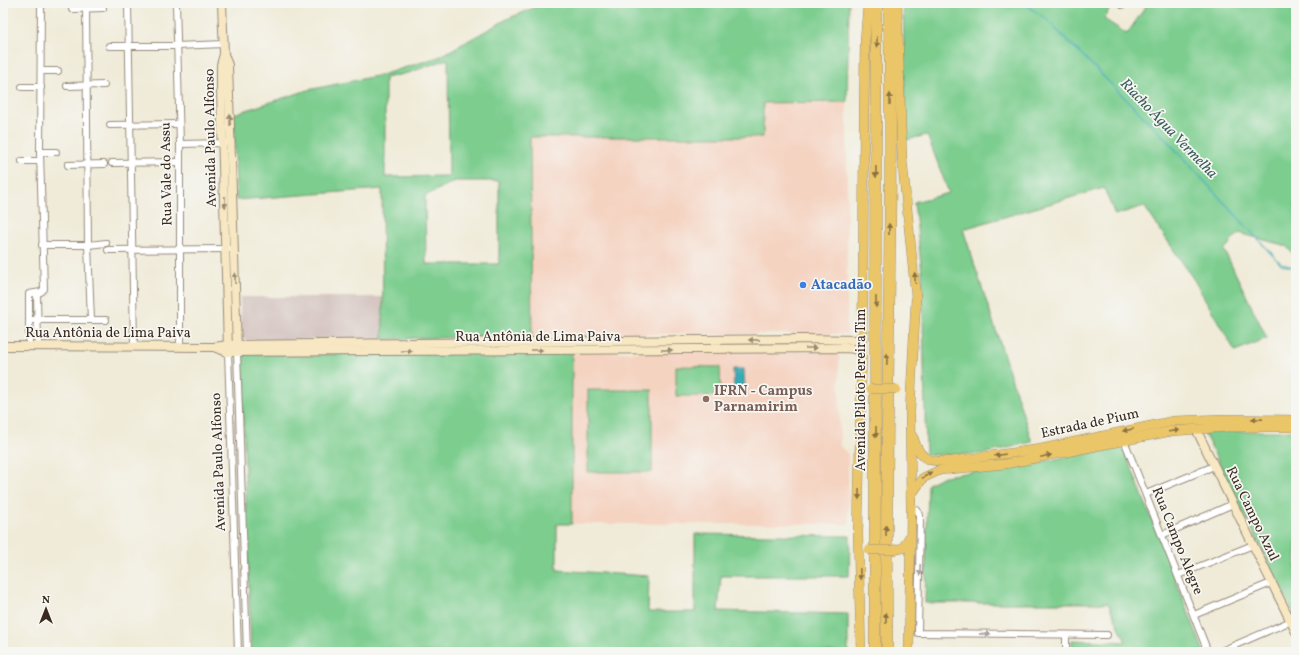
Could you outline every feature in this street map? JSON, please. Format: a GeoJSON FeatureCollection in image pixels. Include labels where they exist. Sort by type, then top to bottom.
{"type":"FeatureCollection","features":[{"type":"Feature","properties":{"kind":"highway","name":"Avenida Piloto Pereira Tim"},"geometry":{"type":"LineString","coordinates":[[876,3],[881,584]]}},
{"type":"Feature","properties":{"kind":"highway","name":"Avenida Piloto Pereira Tim"},"geometry":{"type":"LineString","coordinates":[[881,584],[890,133],[889,3]]}},
{"type":"Feature","properties":{"kind":"highway"},"geometry":{"type":"LineString","coordinates":[[875,652],[881,584]]}},
{"type":"Feature","properties":{"kind":"highway"},"geometry":{"type":"LineString","coordinates":[[881,584],[887,652]]}},
{"type":"Feature","properties":{"kind":"main road"},"geometry":{"type":"LineString","coordinates":[[861,652],[858,535],[862,355],[865,40],[868,3]]}},
{"type":"Feature","properties":{"kind":"main road"},"geometry":{"type":"LineString","coordinates":[[897,3],[902,158],[916,298],[910,400],[911,535],[914,633],[909,652]]}},
{"type":"Feature","properties":{"kind":"main road"},"geometry":{"type":"LineString","coordinates":[[860,399],[864,391],[871,389],[896,389],[906,393],[910,400]]}},
{"type":"Feature","properties":{"kind":"main road","name":"Estrada de Pium"},"geometry":{"type":"LineString","coordinates":[[910,428],[916,448],[921,456],[938,462],[980,458],[1041,449],[1174,422],[1222,419],[1296,420]]}},
{"type":"Feature","properties":{"kind":"main road","name":"Estrada de Pium"},"geometry":{"type":"LineString","coordinates":[[911,495],[923,478],[940,470],[1005,464],[1172,431],[1196,429],[1296,428]]}},
{"type":"Feature","properties":{"kind":"main road"},"geometry":{"type":"LineString","coordinates":[[858,535],[862,544],[869,550],[893,550],[904,548],[911,535]]}},
{"type":"Feature","properties":{"kind":"street"},"geometry":{"type":"LineString","coordinates":[[28,346],[30,294],[42,292],[44,289],[40,161],[41,3]]}},
{"type":"Feature","properties":{"kind":"street"},"geometry":{"type":"LineString","coordinates":[[128,3],[132,163],[134,346]]}},
{"type":"Feature","properties":{"kind":"street","name":"Rua Vale do Assu"},"geometry":{"type":"LineString","coordinates":[[176,3],[176,46],[180,144],[180,346]]}},
{"type":"Feature","properties":{"kind":"street","name":"Avenida Paulo Alfonso"},"geometry":{"type":"LineString","coordinates":[[222,3],[224,54],[221,65],[227,143],[233,348],[243,520],[247,652]]}},
{"type":"Feature","properties":{"kind":"street"},"geometry":{"type":"LineString","coordinates":[[86,6],[88,245],[91,320]]}},
{"type":"Feature","properties":{"kind":"street"},"geometry":{"type":"LineString","coordinates":[[72,9],[86,6],[103,8]]}},
{"type":"Feature","properties":{"kind":"street"},"geometry":{"type":"LineString","coordinates":[[109,46],[224,44]]}},
{"type":"Feature","properties":{"kind":"street"},"geometry":{"type":"LineString","coordinates":[[41,71],[58,71]]}},
{"type":"Feature","properties":{"kind":"street"},"geometry":{"type":"LineString","coordinates":[[67,86],[104,85]]}},
{"type":"Feature","properties":{"kind":"street"},"geometry":{"type":"LineString","coordinates":[[22,87],[41,87]]}},
{"type":"Feature","properties":{"kind":"street"},"geometry":{"type":"LineString","coordinates":[[110,125],[179,124]]}},
{"type":"Feature","properties":{"kind":"street"},"geometry":{"type":"LineString","coordinates":[[180,144],[227,143]]}},
{"type":"Feature","properties":{"kind":"street"},"geometry":{"type":"LineString","coordinates":[[40,152],[56,152]]}},
{"type":"Feature","properties":{"kind":"street"},"geometry":{"type":"LineString","coordinates":[[22,161],[40,161]]}},
{"type":"Feature","properties":{"kind":"street"},"geometry":{"type":"LineString","coordinates":[[112,163],[179,162]]}},
{"type":"Feature","properties":{"kind":"street"},"geometry":{"type":"LineString","coordinates":[[68,165],[104,164]]}},
{"type":"Feature","properties":{"kind":"street"},"geometry":{"type":"LineString","coordinates":[[42,245],[88,245],[106,243]]}},
{"type":"Feature","properties":{"kind":"street"},"geometry":{"type":"LineString","coordinates":[[108,250],[230,249]]}},
{"type":"Feature","properties":{"kind":"street"},"geometry":{"type":"LineString","coordinates":[[37,293],[38,346]]}},
{"type":"Feature","properties":{"kind":"street"},"geometry":{"type":"LineString","coordinates":[[29,307],[37,307]]}},
{"type":"Feature","properties":{"kind":"street"},"geometry":{"type":"LineString","coordinates":[[29,320],[106,320]]}},
{"type":"Feature","properties":{"kind":"street","name":"Rua Antônia de Lima Paiva"},"geometry":{"type":"LineString","coordinates":[[233,348],[708,340],[856,340],[861,337]]}},
{"type":"Feature","properties":{"kind":"street"},"geometry":{"type":"LineString","coordinates":[[788,339],[788,348]]}},
{"type":"Feature","properties":{"kind":"street"},"geometry":{"type":"LineString","coordinates":[[708,340],[708,349]]}},
{"type":"Feature","properties":{"kind":"street","name":"Rua Antônia de Lima Paiva"},"geometry":{"type":"LineString","coordinates":[[3,346],[180,346],[233,348],[853,348],[862,355]]}},
{"type":"Feature","properties":{"kind":"street","name":"Avenida Paulo Alfonso"},"geometry":{"type":"LineString","coordinates":[[233,348],[234,521],[238,652]]}},
{"type":"Feature","properties":{"kind":"street","name":"Rua Campo Azul"},"geometry":{"type":"LineString","coordinates":[[1196,429],[1296,632]]}},
{"type":"Feature","properties":{"kind":"street","name":"Rua Campo Alegre"},"geometry":{"type":"LineString","coordinates":[[1124,440],[1208,652]]}},
{"type":"Feature","properties":{"kind":"street"},"geometry":{"type":"LineString","coordinates":[[1146,494],[1214,466]]}},
{"type":"Feature","properties":{"kind":"street"},"geometry":{"type":"LineString","coordinates":[[1162,535],[1233,504]]}},
{"type":"Feature","properties":{"kind":"street"},"geometry":{"type":"LineString","coordinates":[[911,510],[917,510],[920,515],[914,633],[1107,635]]}},
{"type":"Feature","properties":{"kind":"street"},"geometry":{"type":"LineString","coordinates":[[234,521],[243,520]]}},
{"type":"Feature","properties":{"kind":"street"},"geometry":{"type":"LineString","coordinates":[[1178,575],[1253,545]]}},
{"type":"Feature","properties":{"kind":"street"},"geometry":{"type":"LineString","coordinates":[[1194,615],[1271,583]]}},
{"type":"Feature","properties":{"kind":"street"},"geometry":{"type":"LineString","coordinates":[[1219,652],[1291,622]]}},
{"type":"Feature","properties":{"kind":"street"},"geometry":{"type":"LineString","coordinates":[[1066,635],[1066,652]]}},
{"type":"Feature","properties":{"kind":"shaded area"},"geometry":{"type":"Polygon","coordinates":[[[847,102],[847,334],[567,334],[532,336],[529,137],[762,137],[763,103],[847,102]]]}},
{"type":"Feature","properties":{"kind":"shaded area"},"geometry":{"type":"Polygon","coordinates":[[[240,297],[383,297],[383,339],[241,340],[240,297]]]}},
{"type":"Feature","properties":{"kind":"shaded area","name":"IFRN - Campus Parnamirim"},"geometry":{"type":"Polygon","coordinates":[[[839,351],[840,446],[848,454],[849,524],[572,524],[572,352],[839,351]]]}},
{"type":"Feature","properties":{"kind":"green space"},"geometry":{"type":"Polygon","coordinates":[[[545,3],[849,3],[847,102],[763,103],[763,137],[530,137],[532,336],[383,339],[382,189],[236,200],[234,114],[308,90],[381,75],[439,57],[507,19],[545,3]],[[448,59],[408,73],[385,78],[385,177],[449,176],[448,59]],[[455,181],[425,196],[426,264],[499,264],[499,181],[455,181]]]}},
{"type":"Feature","properties":{"kind":"green space"},"geometry":{"type":"Polygon","coordinates":[[[903,3],[1113,3],[1104,19],[1127,34],[1148,3],[1296,3],[1296,257],[1286,246],[1239,233],[1224,250],[1267,338],[1235,351],[1194,280],[1144,206],[1115,215],[1104,188],[963,229],[1032,442],[983,454],[926,455],[922,273],[914,202],[949,193],[927,135],[906,140],[903,3]]]}},
{"type":"Feature","properties":{"kind":"green space"},"geometry":{"type":"Polygon","coordinates":[[[572,352],[572,524],[557,524],[557,570],[649,576],[648,612],[695,612],[695,534],[850,536],[849,576],[721,576],[718,611],[848,614],[848,652],[251,652],[241,354],[572,352]]]}},
{"type":"Feature","properties":{"kind":"green space"},"geometry":{"type":"Polygon","coordinates":[[[676,366],[720,367],[721,396],[676,396],[676,366]]]}},
{"type":"Feature","properties":{"kind":"green space"},"geometry":{"type":"Polygon","coordinates":[[[588,390],[652,390],[652,472],[588,472],[588,390]]]}},
{"type":"Feature","properties":{"kind":"green space"},"geometry":{"type":"Polygon","coordinates":[[[1203,431],[1295,431],[1296,433],[1296,618],[1203,431]]]}},
{"type":"Feature","properties":{"kind":"green space"},"geometry":{"type":"Polygon","coordinates":[[[1113,447],[1121,448],[1126,454],[1204,652],[1072,652],[1072,640],[1126,642],[1108,603],[925,603],[928,484],[944,476],[1041,462],[1113,447]]]}},
{"type":"Feature","properties":{"kind":"water"},"geometry":{"type":"Polygon","coordinates":[[[733,369],[744,369],[745,390],[734,390],[733,369]]]}},
{"type":"Feature","properties":{"kind":"waterway","name":"Riacho Água Vermelha"},"geometry":{"type":"LineString","coordinates":[[1023,3],[1045,18],[1159,132],[1281,264],[1296,268]]}},
{"type":"Feature","properties":{"kind":"place","name":"Atacadão"},"geometry":{"type":"Point","coordinates":[803,285]}},
{"type":"Feature","properties":{"kind":"place","name":"IFRN - Campus Parnamirim"},"geometry":{"type":"Point","coordinates":[706,399]}}]}
